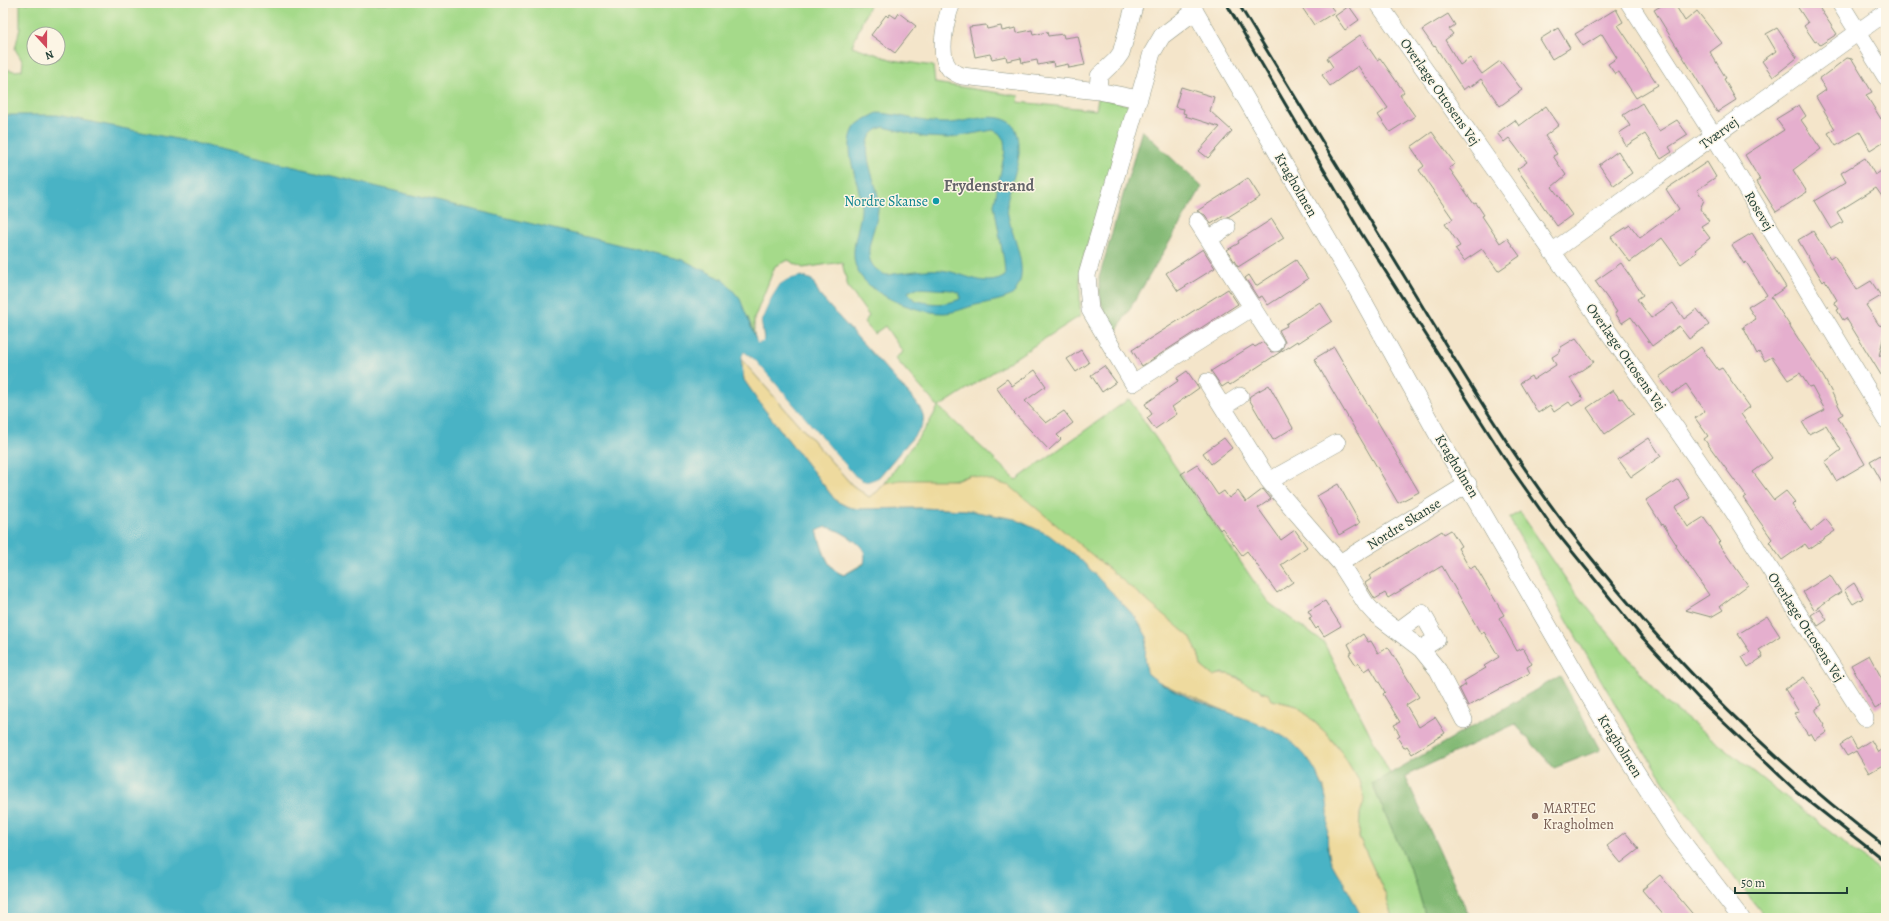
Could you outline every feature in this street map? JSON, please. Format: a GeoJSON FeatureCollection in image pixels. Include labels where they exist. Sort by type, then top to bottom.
{"type":"FeatureCollection","features":[{"type":"Feature","properties":{"kind":"street"},"geometry":{"type":"LineString","coordinates":[[952,3],[948,13],[943,46],[944,59],[949,69],[962,76],[1098,91],[1139,99]]}},
{"type":"Feature","properties":{"kind":"street"},"geometry":{"type":"LineString","coordinates":[[1098,91],[1099,76],[1116,60],[1121,53],[1134,3]]}},
{"type":"Feature","properties":{"kind":"street","name":"Overlæge Ottosens Vej"},"geometry":{"type":"LineString","coordinates":[[1378,3],[1733,511],[1865,718]]}},
{"type":"Feature","properties":{"kind":"street","name":"Rosevej"},"geometry":{"type":"LineString","coordinates":[[1629,3],[1714,136],[1886,420]]}},
{"type":"Feature","properties":{"kind":"street"},"geometry":{"type":"LineString","coordinates":[[1840,3],[1886,77]]}},
{"type":"Feature","properties":{"kind":"street"},"geometry":{"type":"LineString","coordinates":[[1192,7],[1162,36],[1152,53],[1087,275],[1090,310],[1133,383],[1253,308]]}},
{"type":"Feature","properties":{"kind":"street","name":"Kragholmen"},"geometry":{"type":"LineString","coordinates":[[1192,7],[1350,278],[1440,439],[1468,484],[1603,720],[1648,792],[1705,874],[1741,918]]}},
{"type":"Feature","properties":{"kind":"street","name":"Tværvej"},"geometry":{"type":"LineString","coordinates":[[1552,252],[1886,12]]}},
{"type":"Feature","properties":{"kind":"street"},"geometry":{"type":"LineString","coordinates":[[1197,221],[1275,343]]}},
{"type":"Feature","properties":{"kind":"street"},"geometry":{"type":"LineString","coordinates":[[1209,239],[1227,227]]}},
{"type":"Feature","properties":{"kind":"street"},"geometry":{"type":"LineString","coordinates":[[1207,382],[1270,481],[1340,563],[1366,604],[1375,614],[1399,630],[1421,649],[1438,670],[1464,720]]}},
{"type":"Feature","properties":{"kind":"street"},"geometry":{"type":"LineString","coordinates":[[1223,407],[1240,396]]}},
{"type":"Feature","properties":{"kind":"street"},"geometry":{"type":"LineString","coordinates":[[1270,481],[1337,442]]}},
{"type":"Feature","properties":{"kind":"street","name":"Nordre Skanse"},"geometry":{"type":"LineString","coordinates":[[1340,563],[1468,484]]}},
{"type":"Feature","properties":{"kind":"street"},"geometry":{"type":"LineString","coordinates":[[1399,630],[1422,613],[1437,639],[1421,649]]}},
{"type":"Feature","properties":{"kind":"green space"},"geometry":{"type":"Polygon","coordinates":[[[20,3],[870,3],[852,46],[893,60],[933,66],[935,83],[1019,96],[1018,102],[1096,110],[1098,98],[1130,105],[1080,269],[1080,316],[939,407],[1016,480],[1129,399],[1268,602],[1324,643],[1390,774],[1372,784],[1416,883],[1426,918],[1392,918],[1386,896],[1359,837],[1360,813],[1365,799],[1361,784],[1342,753],[1326,733],[1297,706],[1272,700],[1259,688],[1250,688],[1238,677],[1223,673],[1213,676],[1201,666],[1198,653],[970,475],[950,480],[885,483],[929,423],[938,407],[895,358],[903,352],[885,326],[874,334],[864,322],[869,316],[848,287],[842,262],[803,268],[788,260],[775,266],[754,319],[754,335],[748,317],[715,326],[817,531],[823,551],[829,563],[838,572],[844,575],[871,559],[895,559],[3,918],[3,69],[16,71],[22,70],[23,62],[15,49],[20,28],[20,3]]]}},
{"type":"Feature","properties":{"kind":"green space"},"geometry":{"type":"Polygon","coordinates":[[[1142,130],[1202,187],[1116,332],[1101,301],[1099,278],[1142,130]]]}},
{"type":"Feature","properties":{"kind":"green space"},"geometry":{"type":"Polygon","coordinates":[[[1520,512],[1574,591],[1663,700],[1886,876],[1886,918],[1766,918],[1686,813],[1621,714],[1509,518],[1520,512]]]}},
{"type":"Feature","properties":{"kind":"green space"},"geometry":{"type":"Polygon","coordinates":[[[1560,676],[1600,750],[1554,768],[1515,724],[1405,776],[1470,918],[1426,918],[1416,883],[1372,784],[1560,676]]]}},
{"type":"Feature","properties":{"kind":"sand"},"geometry":{"type":"Polygon","coordinates":[[[741,359],[852,485],[869,497],[877,492],[885,483],[900,480],[958,480],[970,475],[1010,486],[1190,637],[1198,653],[1201,666],[1213,676],[1228,674],[1252,687],[1259,688],[1263,693],[1269,694],[1272,700],[1297,706],[1326,733],[1342,753],[1361,784],[1365,799],[1360,813],[1359,837],[1386,896],[1392,918],[1362,918],[1330,860],[1326,834],[1328,811],[1324,787],[1310,762],[1280,734],[1176,690],[1155,680],[1147,673],[1145,656],[1147,637],[1136,618],[1080,559],[966,510],[920,508],[859,509],[851,508],[836,501],[764,409],[744,380],[741,359]]]}},
{"type":"Feature","properties":{"kind":"water"},"geometry":{"type":"Polygon","coordinates":[[[877,113],[940,123],[994,117],[1001,118],[1014,125],[1018,136],[1019,154],[1007,201],[1007,208],[1018,250],[1021,272],[1020,282],[1012,295],[954,312],[932,312],[906,306],[893,300],[870,286],[861,277],[856,267],[854,251],[860,220],[861,205],[852,166],[850,145],[851,136],[855,127],[862,121],[877,113]],[[884,127],[875,131],[869,138],[867,147],[870,167],[878,196],[877,217],[871,237],[869,251],[869,258],[872,264],[877,270],[886,275],[936,270],[947,271],[984,281],[991,281],[1005,276],[1004,261],[994,205],[1005,151],[1004,140],[999,133],[993,130],[949,138],[924,137],[884,127]],[[916,288],[908,292],[914,300],[926,303],[948,303],[960,299],[960,293],[952,290],[916,288]]]}},
{"type":"Feature","properties":{"kind":"water"},"geometry":{"type":"Polygon","coordinates":[[[3,115],[57,115],[186,141],[683,260],[724,280],[740,299],[757,342],[760,343],[764,339],[761,321],[771,298],[780,284],[788,279],[801,276],[812,280],[821,297],[915,401],[923,414],[923,421],[920,429],[878,478],[868,482],[863,481],[855,476],[755,360],[744,352],[741,359],[744,380],[764,409],[836,501],[848,507],[859,509],[920,508],[966,510],[1015,519],[1049,535],[1080,559],[1136,618],[1147,637],[1145,656],[1147,673],[1176,692],[1264,726],[1289,740],[1306,757],[1319,777],[1326,800],[1328,811],[1328,847],[1330,859],[1362,918],[3,918],[3,115]],[[825,527],[817,531],[823,551],[833,568],[844,575],[864,564],[865,554],[859,545],[845,534],[825,527]]]}},
{"type":"Feature","properties":{"kind":"pier"},"geometry":{"type":"Polygon","coordinates":[[[801,274],[801,276],[788,279],[780,284],[771,298],[761,321],[763,342],[757,343],[754,329],[758,341],[761,341],[759,320],[769,297],[779,283],[787,277],[801,274]]]}},
{"type":"Feature","properties":{"kind":"pier"},"geometry":{"type":"Polygon","coordinates":[[[744,352],[755,360],[855,476],[868,482],[878,478],[887,471],[880,479],[868,484],[862,483],[854,478],[754,361],[745,355],[743,361],[741,359],[744,352]]]}},
{"type":"Feature","properties":{"kind":"building"},"geometry":{"type":"Polygon","coordinates":[[[1299,3],[1328,3],[1335,12],[1314,25],[1299,3]]]}},
{"type":"Feature","properties":{"kind":"building"},"geometry":{"type":"Polygon","coordinates":[[[1666,3],[1674,3],[1685,21],[1697,11],[1722,43],[1710,52],[1726,78],[1724,79],[1736,100],[1717,112],[1654,10],[1666,3]]]}},
{"type":"Feature","properties":{"kind":"building"},"geometry":{"type":"Polygon","coordinates":[[[1795,3],[1816,3],[1837,34],[1820,45],[1817,41],[1815,42],[1804,26],[1808,23],[1795,3]]]}},
{"type":"Feature","properties":{"kind":"building"},"geometry":{"type":"Polygon","coordinates":[[[1349,6],[1359,20],[1345,30],[1335,16],[1349,6]]]}},
{"type":"Feature","properties":{"kind":"building"},"geometry":{"type":"Polygon","coordinates":[[[1616,9],[1623,22],[1618,25],[1658,85],[1636,98],[1619,72],[1615,74],[1608,64],[1617,58],[1602,34],[1583,46],[1575,34],[1616,9]]]}},
{"type":"Feature","properties":{"kind":"building"},"geometry":{"type":"Polygon","coordinates":[[[899,13],[916,26],[895,53],[871,35],[886,15],[888,17],[890,14],[896,18],[899,13]]]}},
{"type":"Feature","properties":{"kind":"building"},"geometry":{"type":"Polygon","coordinates":[[[1448,14],[1455,25],[1449,29],[1453,34],[1445,40],[1460,65],[1470,58],[1482,74],[1500,61],[1522,90],[1500,106],[1481,79],[1469,88],[1468,86],[1463,90],[1435,46],[1434,47],[1422,30],[1448,14]]]}},
{"type":"Feature","properties":{"kind":"building"},"geometry":{"type":"Polygon","coordinates":[[[986,25],[987,29],[1001,26],[1002,31],[1016,28],[1017,33],[1032,30],[1033,35],[1047,32],[1048,36],[1063,34],[1064,38],[1078,36],[1085,65],[1069,68],[1068,64],[1054,67],[1053,62],[1038,65],[1037,60],[1022,63],[1021,58],[1007,61],[1006,56],[992,59],[990,54],[975,57],[969,27],[986,25]]]}},
{"type":"Feature","properties":{"kind":"building"},"geometry":{"type":"Polygon","coordinates":[[[1558,28],[1570,48],[1552,59],[1540,39],[1558,28]]]}},
{"type":"Feature","properties":{"kind":"building"},"geometry":{"type":"Polygon","coordinates":[[[1777,28],[1797,58],[1773,77],[1762,61],[1776,51],[1766,34],[1777,28]]]}},
{"type":"Feature","properties":{"kind":"building"},"geometry":{"type":"Polygon","coordinates":[[[1360,35],[1377,60],[1380,58],[1404,92],[1400,95],[1415,116],[1390,132],[1378,115],[1388,108],[1358,66],[1330,86],[1322,75],[1333,67],[1327,58],[1360,35]]]}},
{"type":"Feature","properties":{"kind":"building"},"geometry":{"type":"Polygon","coordinates":[[[1847,58],[1852,59],[1872,92],[1866,95],[1881,119],[1886,116],[1886,140],[1870,150],[1860,132],[1836,146],[1828,133],[1835,129],[1816,97],[1826,90],[1819,79],[1847,58]]]}},
{"type":"Feature","properties":{"kind":"building"},"geometry":{"type":"Polygon","coordinates":[[[1181,87],[1214,97],[1210,111],[1232,131],[1208,158],[1199,151],[1220,127],[1185,116],[1186,114],[1183,113],[1184,109],[1175,107],[1181,87]]]}},
{"type":"Feature","properties":{"kind":"building"},"geometry":{"type":"Polygon","coordinates":[[[1642,103],[1659,131],[1677,120],[1688,135],[1669,147],[1672,152],[1661,159],[1645,134],[1626,146],[1619,133],[1630,126],[1623,115],[1642,103]]]}},
{"type":"Feature","properties":{"kind":"building"},"geometry":{"type":"Polygon","coordinates":[[[1799,105],[1806,116],[1801,120],[1821,149],[1793,170],[1807,192],[1776,212],[1757,182],[1760,180],[1745,155],[1784,130],[1776,119],[1799,105]]]}},
{"type":"Feature","properties":{"kind":"building"},"geometry":{"type":"Polygon","coordinates":[[[1546,106],[1559,125],[1545,136],[1557,154],[1553,156],[1566,175],[1552,187],[1572,215],[1557,226],[1517,169],[1527,162],[1509,138],[1504,142],[1497,133],[1515,120],[1519,126],[1546,106]]]}},
{"type":"Feature","properties":{"kind":"building"},"geometry":{"type":"Polygon","coordinates":[[[1432,132],[1455,164],[1449,168],[1474,204],[1476,203],[1484,215],[1482,216],[1500,243],[1507,238],[1520,256],[1498,271],[1482,249],[1464,261],[1455,249],[1460,246],[1445,224],[1453,219],[1419,170],[1424,166],[1411,147],[1432,132]]]}},
{"type":"Feature","properties":{"kind":"building"},"geometry":{"type":"Polygon","coordinates":[[[1618,151],[1632,173],[1614,186],[1599,165],[1618,151]]]}},
{"type":"Feature","properties":{"kind":"building"},"geometry":{"type":"Polygon","coordinates":[[[1865,158],[1875,175],[1886,168],[1886,202],[1876,188],[1837,212],[1843,222],[1831,229],[1814,201],[1846,182],[1841,173],[1865,158]]]}},
{"type":"Feature","properties":{"kind":"building"},"geometry":{"type":"Polygon","coordinates":[[[1707,162],[1716,177],[1697,190],[1704,200],[1700,209],[1709,221],[1701,226],[1710,238],[1695,250],[1697,252],[1681,264],[1662,238],[1630,262],[1611,237],[1630,225],[1640,238],[1679,209],[1666,189],[1707,162]]]}},
{"type":"Feature","properties":{"kind":"building"},"geometry":{"type":"Polygon","coordinates":[[[1248,178],[1260,197],[1228,217],[1224,216],[1211,224],[1205,215],[1197,211],[1248,178]]]}},
{"type":"Feature","properties":{"kind":"building"},"geometry":{"type":"Polygon","coordinates":[[[1272,219],[1284,238],[1238,267],[1227,250],[1272,219]]]}},
{"type":"Feature","properties":{"kind":"building"},"geometry":{"type":"Polygon","coordinates":[[[1813,231],[1830,258],[1834,255],[1856,290],[1871,281],[1881,296],[1866,305],[1879,325],[1886,327],[1879,356],[1886,352],[1886,383],[1846,318],[1843,320],[1837,310],[1839,309],[1834,302],[1837,300],[1825,280],[1823,282],[1798,240],[1813,231]]]}},
{"type":"Feature","properties":{"kind":"building"},"geometry":{"type":"Polygon","coordinates":[[[1752,233],[1786,287],[1771,297],[1824,378],[1843,414],[1838,417],[1865,464],[1836,481],[1825,462],[1841,450],[1826,425],[1809,434],[1802,422],[1825,410],[1812,386],[1809,387],[1800,373],[1788,380],[1772,357],[1765,361],[1759,352],[1757,354],[1743,327],[1756,319],[1748,307],[1767,295],[1746,262],[1744,264],[1732,245],[1752,233]]]}},
{"type":"Feature","properties":{"kind":"building"},"geometry":{"type":"Polygon","coordinates":[[[1203,249],[1215,268],[1178,291],[1166,273],[1203,249]]]}},
{"type":"Feature","properties":{"kind":"building"},"geometry":{"type":"Polygon","coordinates":[[[1296,260],[1308,279],[1268,305],[1262,296],[1258,298],[1245,278],[1249,275],[1256,286],[1296,260]]]}},
{"type":"Feature","properties":{"kind":"building"},"geometry":{"type":"Polygon","coordinates":[[[1621,263],[1643,295],[1637,299],[1651,318],[1673,303],[1684,319],[1697,309],[1709,325],[1689,339],[1679,326],[1652,346],[1631,317],[1622,323],[1615,313],[1617,312],[1595,281],[1621,263]]]}},
{"type":"Feature","properties":{"kind":"building"},"geometry":{"type":"Polygon","coordinates":[[[1228,289],[1238,304],[1142,366],[1132,350],[1228,289]]]}},
{"type":"Feature","properties":{"kind":"building"},"geometry":{"type":"Polygon","coordinates":[[[1320,302],[1332,321],[1298,343],[1297,341],[1230,385],[1228,383],[1222,387],[1211,371],[1253,345],[1255,347],[1263,342],[1271,352],[1281,351],[1285,342],[1279,330],[1287,326],[1286,324],[1320,302]]]}},
{"type":"Feature","properties":{"kind":"building"},"geometry":{"type":"Polygon","coordinates":[[[1576,338],[1594,362],[1570,378],[1583,399],[1572,406],[1569,402],[1554,412],[1550,405],[1538,413],[1520,383],[1531,376],[1533,380],[1556,365],[1552,357],[1560,352],[1561,347],[1576,338]]]}},
{"type":"Feature","properties":{"kind":"building"},"geometry":{"type":"Polygon","coordinates":[[[1334,347],[1419,492],[1398,503],[1314,359],[1334,347]]]}},
{"type":"Feature","properties":{"kind":"building"},"geometry":{"type":"Polygon","coordinates":[[[1701,347],[1718,370],[1722,368],[1750,407],[1741,414],[1772,458],[1753,472],[1774,500],[1786,491],[1795,502],[1792,505],[1811,531],[1826,519],[1835,531],[1809,549],[1805,544],[1782,560],[1769,542],[1772,539],[1743,498],[1746,496],[1704,439],[1708,436],[1695,418],[1705,411],[1686,384],[1672,394],[1659,377],[1701,347]]]}},
{"type":"Feature","properties":{"kind":"building"},"geometry":{"type":"Polygon","coordinates":[[[1081,350],[1089,363],[1076,372],[1067,359],[1081,350]]]}},
{"type":"Feature","properties":{"kind":"building"},"geometry":{"type":"Polygon","coordinates":[[[1104,366],[1116,382],[1102,392],[1091,375],[1104,366]]]}},
{"type":"Feature","properties":{"kind":"building"},"geometry":{"type":"Polygon","coordinates":[[[1035,370],[1046,386],[1025,401],[1046,423],[1064,411],[1073,423],[1057,435],[1061,439],[1049,450],[1014,413],[996,387],[1007,379],[1012,386],[1035,370]]]}},
{"type":"Feature","properties":{"kind":"building"},"geometry":{"type":"Polygon","coordinates":[[[1187,371],[1199,388],[1172,407],[1177,414],[1155,429],[1147,418],[1152,414],[1145,404],[1178,381],[1177,378],[1187,371]]]}},
{"type":"Feature","properties":{"kind":"building"},"geometry":{"type":"Polygon","coordinates":[[[1269,385],[1293,428],[1273,440],[1249,399],[1250,396],[1269,385]]]}},
{"type":"Feature","properties":{"kind":"building"},"geometry":{"type":"Polygon","coordinates":[[[1613,390],[1620,399],[1622,398],[1634,414],[1605,434],[1587,408],[1613,390]]]}},
{"type":"Feature","properties":{"kind":"building"},"geometry":{"type":"Polygon","coordinates":[[[1224,438],[1232,448],[1211,464],[1203,453],[1224,438]]]}},
{"type":"Feature","properties":{"kind":"building"},"geometry":{"type":"Polygon","coordinates":[[[1649,438],[1661,456],[1631,477],[1618,459],[1649,438]]]}},
{"type":"Feature","properties":{"kind":"building"},"geometry":{"type":"Polygon","coordinates":[[[1886,452],[1886,489],[1870,461],[1886,452]]]}},
{"type":"Feature","properties":{"kind":"building"},"geometry":{"type":"Polygon","coordinates":[[[1197,464],[1218,495],[1224,491],[1229,498],[1238,491],[1246,502],[1263,489],[1271,499],[1258,508],[1281,540],[1295,530],[1307,547],[1281,565],[1293,582],[1277,593],[1247,551],[1242,555],[1222,528],[1220,530],[1181,474],[1197,464]]]}},
{"type":"Feature","properties":{"kind":"building"},"geometry":{"type":"Polygon","coordinates":[[[1678,479],[1690,498],[1675,507],[1688,527],[1704,517],[1720,541],[1718,543],[1748,585],[1720,606],[1723,610],[1711,617],[1685,610],[1709,595],[1646,500],[1678,479]]]}},
{"type":"Feature","properties":{"kind":"building"},"geometry":{"type":"Polygon","coordinates":[[[1338,484],[1360,523],[1339,535],[1317,496],[1338,484]]]}},
{"type":"Feature","properties":{"kind":"building"},"geometry":{"type":"Polygon","coordinates":[[[1451,530],[1461,546],[1458,548],[1470,569],[1475,566],[1504,615],[1499,618],[1517,651],[1523,648],[1532,664],[1527,667],[1530,673],[1468,706],[1459,688],[1466,685],[1464,681],[1486,668],[1484,666],[1499,657],[1484,632],[1481,634],[1442,566],[1388,598],[1385,593],[1375,599],[1365,583],[1371,579],[1369,576],[1442,531],[1444,534],[1451,530]]]}},
{"type":"Feature","properties":{"kind":"building"},"geometry":{"type":"Polygon","coordinates":[[[1830,575],[1841,592],[1814,610],[1803,592],[1830,575]]]}},
{"type":"Feature","properties":{"kind":"building"},"geometry":{"type":"Polygon","coordinates":[[[1854,583],[1863,598],[1853,604],[1844,590],[1854,583]]]}},
{"type":"Feature","properties":{"kind":"building"},"geometry":{"type":"Polygon","coordinates":[[[1325,601],[1341,626],[1324,636],[1318,627],[1316,629],[1309,618],[1312,617],[1308,611],[1325,601]]]}},
{"type":"Feature","properties":{"kind":"building"},"geometry":{"type":"Polygon","coordinates":[[[1820,609],[1827,620],[1818,626],[1811,615],[1820,609]]]}},
{"type":"Feature","properties":{"kind":"building"},"geometry":{"type":"Polygon","coordinates":[[[1767,616],[1780,636],[1759,650],[1763,657],[1748,667],[1742,657],[1750,652],[1738,634],[1767,616]]]}},
{"type":"Feature","properties":{"kind":"building"},"geometry":{"type":"Polygon","coordinates":[[[1363,634],[1368,642],[1371,641],[1378,653],[1388,647],[1419,697],[1406,705],[1419,727],[1435,717],[1445,733],[1412,754],[1407,746],[1404,748],[1397,737],[1400,735],[1394,725],[1400,722],[1383,694],[1385,692],[1370,667],[1364,671],[1359,663],[1356,665],[1349,654],[1352,652],[1348,644],[1363,634]]]}},
{"type":"Feature","properties":{"kind":"building"},"geometry":{"type":"Polygon","coordinates":[[[1869,655],[1886,686],[1886,703],[1875,709],[1851,665],[1869,655]]]}},
{"type":"Feature","properties":{"kind":"building"},"geometry":{"type":"Polygon","coordinates":[[[1804,677],[1822,705],[1816,709],[1816,711],[1825,725],[1823,726],[1827,732],[1815,740],[1811,733],[1808,735],[1794,713],[1799,712],[1785,689],[1804,677]]]}},
{"type":"Feature","properties":{"kind":"building"},"geometry":{"type":"Polygon","coordinates":[[[1851,738],[1857,749],[1871,740],[1878,752],[1886,746],[1886,763],[1869,773],[1856,751],[1847,756],[1840,745],[1851,738]]]}},
{"type":"Feature","properties":{"kind":"building"},"geometry":{"type":"Polygon","coordinates":[[[1625,832],[1639,849],[1621,863],[1607,846],[1625,832]]]}},
{"type":"Feature","properties":{"kind":"building"},"geometry":{"type":"Polygon","coordinates":[[[1660,875],[1696,918],[1666,918],[1642,890],[1660,875]]]}},
{"type":"Feature","properties":{"kind":"railway"},"geometry":{"type":"LineString","coordinates":[[1226,3],[1361,233],[1511,468],[1553,528],[1641,636],[1700,700],[1796,791],[1886,862]]}},
{"type":"Feature","properties":{"kind":"railway"},"geometry":{"type":"LineString","coordinates":[[1238,3],[1484,406],[1543,495],[1564,523],[1636,612],[1674,655],[1714,696],[1797,775],[1886,847]]}},
{"type":"Feature","properties":{"kind":"place","name":"Nordre Skanse"},"geometry":{"type":"Point","coordinates":[936,201]}},
{"type":"Feature","properties":{"kind":"place","name":"MARTEC Kragholmen"},"geometry":{"type":"Point","coordinates":[1535,816]}},
{"type":"Feature","properties":{"kind":"district","name":"Frydenstrand"},"geometry":{"type":"Point","coordinates":[989,186]}}]}
